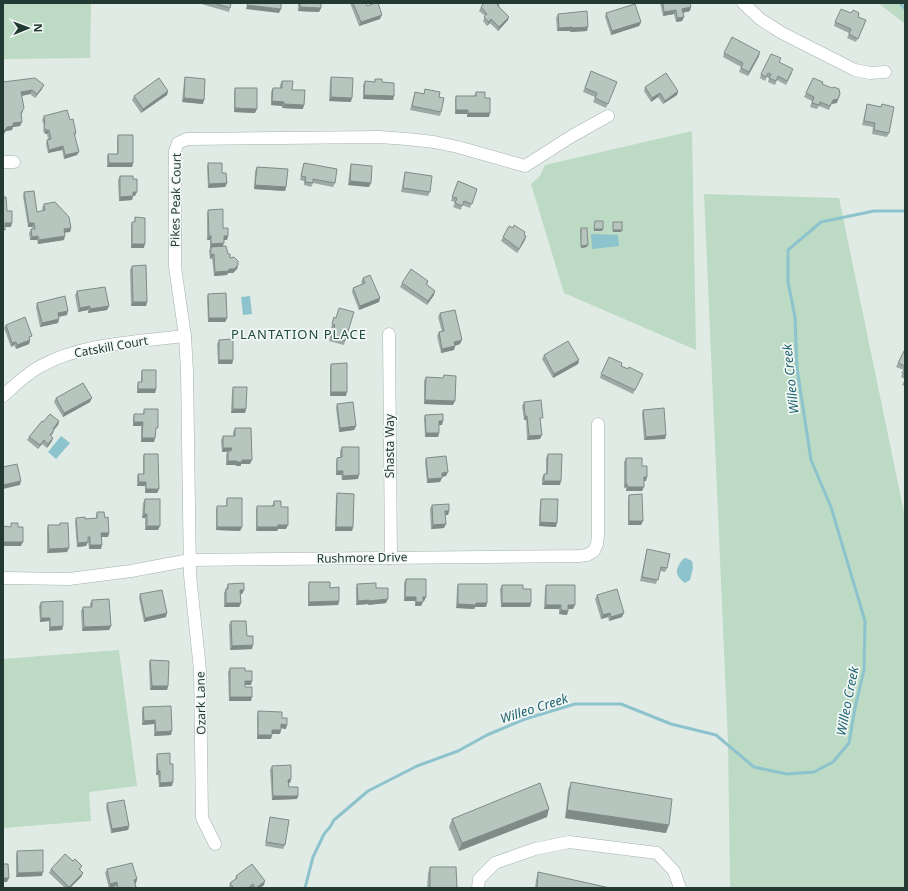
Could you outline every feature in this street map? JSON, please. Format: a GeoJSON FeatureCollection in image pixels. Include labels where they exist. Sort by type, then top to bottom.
{"type":"FeatureCollection","features":[{"type":"Feature","properties":{"kind":"street"},"geometry":{"type":"LineString","coordinates":[[743,3],[760,19],[782,33],[856,70],[870,73],[885,72]]}},
{"type":"Feature","properties":{"kind":"street","name":"Pikes Peak Court"},"geometry":{"type":"LineString","coordinates":[[190,560],[187,371],[185,336],[174,267],[175,151],[178,143],[187,139],[372,137],[407,139],[458,147],[525,166],[572,136],[608,116]]}},
{"type":"Feature","properties":{"kind":"street","name":"Shasta Way"},"geometry":{"type":"LineString","coordinates":[[389,334],[391,558]]}},
{"type":"Feature","properties":{"kind":"street","name":"Catskill Court"},"geometry":{"type":"LineString","coordinates":[[3,396],[21,379],[37,368],[54,359],[69,354],[112,345],[185,336]]}},
{"type":"Feature","properties":{"kind":"street","name":"Rushmore Drive"},"geometry":{"type":"LineString","coordinates":[[3,578],[70,578],[131,571],[190,560],[587,555],[594,551],[597,544],[598,535],[598,424]]}},
{"type":"Feature","properties":{"kind":"street","name":"Ozark Lane"},"geometry":{"type":"LineString","coordinates":[[190,560],[190,575],[200,670],[202,818],[215,844]]}},
{"type":"Feature","properties":{"kind":"street"},"geometry":{"type":"LineString","coordinates":[[478,888],[479,879],[495,863],[535,849],[570,842],[656,853],[674,871],[680,888]]}},
{"type":"Feature","properties":{"kind":"green space"},"geometry":{"type":"Polygon","coordinates":[[[3,3],[91,3],[90,58],[3,59],[3,3]]]}},
{"type":"Feature","properties":{"kind":"green space"},"geometry":{"type":"Polygon","coordinates":[[[878,3],[905,3],[905,24],[878,3]]]}},
{"type":"Feature","properties":{"kind":"green space"},"geometry":{"type":"Polygon","coordinates":[[[692,131],[696,350],[564,293],[531,184],[540,176],[545,165],[692,131]]]}},
{"type":"Feature","properties":{"kind":"green space"},"geometry":{"type":"Polygon","coordinates":[[[704,194],[839,198],[905,517],[905,888],[730,888],[728,742],[704,194]]]}},
{"type":"Feature","properties":{"kind":"green space"},"geometry":{"type":"Polygon","coordinates":[[[119,650],[137,786],[89,792],[91,821],[3,828],[3,659],[119,650]]]}},
{"type":"Feature","properties":{"kind":"water"},"geometry":{"type":"Polygon","coordinates":[[[591,234],[618,235],[619,246],[592,249],[591,234]]]}},
{"type":"Feature","properties":{"kind":"water"},"geometry":{"type":"Polygon","coordinates":[[[250,296],[252,314],[243,315],[241,297],[250,296]]]}},
{"type":"Feature","properties":{"kind":"water"},"geometry":{"type":"Polygon","coordinates":[[[61,436],[70,443],[56,459],[48,452],[61,436]]]}},
{"type":"Feature","properties":{"kind":"water"},"geometry":{"type":"Polygon","coordinates":[[[686,558],[692,561],[693,568],[690,580],[685,583],[677,575],[677,569],[683,559],[686,558]]]}},
{"type":"Feature","properties":{"kind":"building"},"geometry":{"type":"Polygon","coordinates":[[[214,3],[231,3],[230,8],[214,3]]]}},
{"type":"Feature","properties":{"kind":"building"},"geometry":{"type":"Polygon","coordinates":[[[248,3],[281,3],[281,9],[247,5],[248,3]]]}},
{"type":"Feature","properties":{"kind":"building"},"geometry":{"type":"Polygon","coordinates":[[[300,3],[321,3],[321,8],[300,7],[300,3]]]}},
{"type":"Feature","properties":{"kind":"building"},"geometry":{"type":"Polygon","coordinates":[[[353,3],[366,3],[367,6],[378,3],[382,15],[361,22],[353,3]]]}},
{"type":"Feature","properties":{"kind":"building"},"geometry":{"type":"Polygon","coordinates":[[[484,3],[499,3],[497,5],[509,17],[499,27],[491,19],[489,22],[484,17],[487,14],[481,7],[484,3]]]}},
{"type":"Feature","properties":{"kind":"building"},"geometry":{"type":"Polygon","coordinates":[[[663,3],[690,3],[691,7],[682,9],[684,17],[677,18],[676,10],[664,12],[663,3]]]}},
{"type":"Feature","properties":{"kind":"building"},"geometry":{"type":"Polygon","coordinates":[[[635,4],[641,22],[612,31],[606,13],[635,4]]]}},
{"type":"Feature","properties":{"kind":"building"},"geometry":{"type":"Polygon","coordinates":[[[841,9],[851,13],[853,10],[859,13],[858,17],[866,20],[858,39],[849,34],[851,29],[835,22],[841,9]]]}},
{"type":"Feature","properties":{"kind":"building"},"geometry":{"type":"Polygon","coordinates":[[[587,11],[588,27],[559,28],[558,14],[587,11]]]}},
{"type":"Feature","properties":{"kind":"building"},"geometry":{"type":"Polygon","coordinates":[[[732,37],[760,52],[749,72],[741,68],[743,63],[724,53],[732,37]]]}},
{"type":"Feature","properties":{"kind":"building"},"geometry":{"type":"Polygon","coordinates":[[[771,54],[781,58],[779,62],[793,69],[787,81],[778,76],[776,81],[769,78],[771,74],[768,73],[766,77],[761,74],[771,54]]]}},
{"type":"Feature","properties":{"kind":"building"},"geometry":{"type":"Polygon","coordinates":[[[591,71],[617,82],[608,104],[595,98],[597,93],[585,88],[591,71]]]}},
{"type":"Feature","properties":{"kind":"building"},"geometry":{"type":"Polygon","coordinates":[[[666,73],[678,91],[665,101],[660,93],[652,98],[645,87],[666,73]]]}},
{"type":"Feature","properties":{"kind":"building"},"geometry":{"type":"Polygon","coordinates":[[[185,77],[205,79],[204,100],[184,98],[185,77]]]}},
{"type":"Feature","properties":{"kind":"building"},"geometry":{"type":"Polygon","coordinates":[[[331,77],[353,78],[352,98],[331,97],[331,77]]]}},
{"type":"Feature","properties":{"kind":"building"},"geometry":{"type":"Polygon","coordinates":[[[35,78],[44,85],[37,94],[32,90],[21,92],[24,108],[21,113],[22,122],[13,123],[13,126],[7,127],[3,131],[3,82],[35,78]]]}},
{"type":"Feature","properties":{"kind":"building"},"geometry":{"type":"Polygon","coordinates":[[[159,78],[168,91],[143,109],[134,96],[159,78]]]}},
{"type":"Feature","properties":{"kind":"building"},"geometry":{"type":"Polygon","coordinates":[[[813,78],[823,82],[822,84],[839,89],[840,94],[838,99],[833,100],[830,106],[820,102],[819,105],[812,103],[814,97],[806,93],[813,78]]]}},
{"type":"Feature","properties":{"kind":"building"},"geometry":{"type":"Polygon","coordinates":[[[375,79],[382,79],[382,82],[394,83],[394,96],[364,95],[365,81],[375,82],[375,79]]]}},
{"type":"Feature","properties":{"kind":"building"},"geometry":{"type":"Polygon","coordinates":[[[282,81],[293,81],[292,90],[305,90],[304,105],[284,104],[284,102],[272,101],[273,88],[282,88],[282,81]]]}},
{"type":"Feature","properties":{"kind":"building"},"geometry":{"type":"Polygon","coordinates":[[[235,88],[257,88],[257,109],[235,108],[235,88]]]}},
{"type":"Feature","properties":{"kind":"building"},"geometry":{"type":"Polygon","coordinates":[[[425,89],[440,92],[439,97],[444,98],[441,112],[412,106],[415,92],[424,94],[425,89]]]}},
{"type":"Feature","properties":{"kind":"building"},"geometry":{"type":"Polygon","coordinates":[[[476,92],[485,92],[485,98],[490,98],[490,113],[468,113],[468,110],[456,110],[456,96],[476,96],[476,92]]]}},
{"type":"Feature","properties":{"kind":"building"},"geometry":{"type":"Polygon","coordinates":[[[867,104],[881,107],[882,104],[894,107],[889,133],[874,130],[875,123],[864,121],[867,104]]]}},
{"type":"Feature","properties":{"kind":"building"},"geometry":{"type":"Polygon","coordinates":[[[67,110],[70,120],[73,119],[76,133],[74,133],[79,152],[65,155],[63,146],[49,150],[47,140],[51,139],[49,130],[46,130],[44,127],[44,116],[67,110]]]}},
{"type":"Feature","properties":{"kind":"building"},"geometry":{"type":"Polygon","coordinates":[[[118,135],[133,135],[133,163],[109,163],[108,154],[118,154],[118,135]]]}},
{"type":"Feature","properties":{"kind":"building"},"geometry":{"type":"Polygon","coordinates":[[[208,163],[222,163],[222,173],[226,173],[227,183],[209,184],[208,163]]]}},
{"type":"Feature","properties":{"kind":"building"},"geometry":{"type":"Polygon","coordinates":[[[304,163],[337,169],[335,183],[313,179],[313,183],[305,182],[306,177],[301,176],[304,163]]]}},
{"type":"Feature","properties":{"kind":"building"},"geometry":{"type":"Polygon","coordinates":[[[351,164],[372,166],[371,183],[350,181],[351,164]]]}},
{"type":"Feature","properties":{"kind":"building"},"geometry":{"type":"Polygon","coordinates":[[[257,167],[288,169],[286,187],[255,185],[257,167]]]}},
{"type":"Feature","properties":{"kind":"building"},"geometry":{"type":"Polygon","coordinates":[[[405,172],[432,176],[430,192],[403,188],[405,172]]]}},
{"type":"Feature","properties":{"kind":"building"},"geometry":{"type":"Polygon","coordinates":[[[120,176],[133,176],[133,179],[137,179],[137,192],[133,192],[133,196],[120,197],[120,176]]]}},
{"type":"Feature","properties":{"kind":"building"},"geometry":{"type":"Polygon","coordinates":[[[458,181],[477,189],[472,204],[464,201],[462,206],[455,203],[457,198],[452,197],[458,181]]]}},
{"type":"Feature","properties":{"kind":"building"},"geometry":{"type":"Polygon","coordinates":[[[34,191],[37,212],[45,210],[44,204],[55,202],[69,217],[71,228],[64,229],[65,236],[39,240],[38,236],[32,237],[31,229],[35,229],[34,223],[29,223],[24,192],[34,191]]]}},
{"type":"Feature","properties":{"kind":"building"},"geometry":{"type":"Polygon","coordinates":[[[3,197],[6,197],[7,211],[12,211],[12,223],[5,223],[5,230],[3,230],[3,197]]]}},
{"type":"Feature","properties":{"kind":"building"},"geometry":{"type":"Polygon","coordinates":[[[223,209],[223,228],[228,228],[228,236],[224,236],[224,243],[211,244],[211,236],[209,236],[208,210],[223,209]]]}},
{"type":"Feature","properties":{"kind":"building"},"geometry":{"type":"Polygon","coordinates":[[[135,217],[145,218],[145,244],[132,244],[132,222],[135,222],[135,217]]]}},
{"type":"Feature","properties":{"kind":"building"},"geometry":{"type":"Polygon","coordinates":[[[595,221],[603,221],[603,229],[594,229],[595,221]]]}},
{"type":"Feature","properties":{"kind":"building"},"geometry":{"type":"Polygon","coordinates":[[[613,222],[622,222],[622,230],[613,230],[613,222]]]}},
{"type":"Feature","properties":{"kind":"building"},"geometry":{"type":"Polygon","coordinates":[[[514,225],[525,232],[524,235],[526,236],[519,249],[503,237],[509,226],[513,228],[514,225]]]}},
{"type":"Feature","properties":{"kind":"building"},"geometry":{"type":"Polygon","coordinates":[[[581,228],[587,228],[588,245],[581,246],[581,228]]]}},
{"type":"Feature","properties":{"kind":"building"},"geometry":{"type":"Polygon","coordinates":[[[226,246],[228,254],[230,254],[230,258],[234,257],[238,261],[238,265],[234,269],[229,269],[229,271],[215,272],[214,254],[211,255],[211,247],[226,246]]]}},
{"type":"Feature","properties":{"kind":"building"},"geometry":{"type":"Polygon","coordinates":[[[146,265],[147,302],[133,302],[132,266],[146,265]]]}},
{"type":"Feature","properties":{"kind":"building"},"geometry":{"type":"Polygon","coordinates":[[[411,269],[428,281],[426,284],[435,291],[428,301],[402,283],[411,269]]]}},
{"type":"Feature","properties":{"kind":"building"},"geometry":{"type":"Polygon","coordinates":[[[370,275],[380,298],[360,306],[353,288],[365,283],[363,278],[370,275]]]}},
{"type":"Feature","properties":{"kind":"building"},"geometry":{"type":"Polygon","coordinates":[[[105,287],[109,306],[90,309],[90,306],[80,308],[77,291],[105,287]]]}},
{"type":"Feature","properties":{"kind":"building"},"geometry":{"type":"Polygon","coordinates":[[[226,293],[227,318],[209,318],[208,294],[226,293]]]}},
{"type":"Feature","properties":{"kind":"building"},"geometry":{"type":"Polygon","coordinates":[[[65,296],[68,311],[58,313],[59,319],[42,323],[37,303],[65,296]]]}},
{"type":"Feature","properties":{"kind":"building"},"geometry":{"type":"Polygon","coordinates":[[[339,308],[354,312],[345,341],[331,337],[335,325],[332,324],[334,317],[336,318],[339,308]]]}},
{"type":"Feature","properties":{"kind":"building"},"geometry":{"type":"Polygon","coordinates":[[[455,310],[462,340],[454,342],[455,346],[442,349],[439,332],[444,331],[440,313],[455,310]]]}},
{"type":"Feature","properties":{"kind":"building"},"geometry":{"type":"Polygon","coordinates":[[[25,317],[32,336],[29,337],[30,340],[17,345],[16,342],[12,343],[6,325],[25,317]]]}},
{"type":"Feature","properties":{"kind":"building"},"geometry":{"type":"Polygon","coordinates":[[[233,339],[233,360],[219,360],[219,340],[233,339]]]}},
{"type":"Feature","properties":{"kind":"building"},"geometry":{"type":"Polygon","coordinates":[[[568,341],[579,360],[554,374],[544,355],[568,341]]]}},
{"type":"Feature","properties":{"kind":"building"},"geometry":{"type":"Polygon","coordinates":[[[905,349],[905,366],[898,363],[905,349]]]}},
{"type":"Feature","properties":{"kind":"building"},"geometry":{"type":"Polygon","coordinates":[[[609,357],[622,363],[621,366],[628,369],[629,367],[643,374],[635,390],[601,374],[609,357]]]}},
{"type":"Feature","properties":{"kind":"building"},"geometry":{"type":"Polygon","coordinates":[[[347,363],[347,392],[331,392],[331,364],[347,363]]]}},
{"type":"Feature","properties":{"kind":"building"},"geometry":{"type":"Polygon","coordinates":[[[142,370],[156,370],[156,389],[138,389],[138,382],[142,382],[142,370]]]}},
{"type":"Feature","properties":{"kind":"building"},"geometry":{"type":"Polygon","coordinates":[[[444,375],[456,376],[455,401],[425,400],[426,377],[443,378],[444,375]]]}},
{"type":"Feature","properties":{"kind":"building"},"geometry":{"type":"Polygon","coordinates":[[[83,383],[92,398],[64,413],[56,398],[83,383]]]}},
{"type":"Feature","properties":{"kind":"building"},"geometry":{"type":"Polygon","coordinates":[[[233,387],[247,387],[246,409],[233,409],[233,387]]]}},
{"type":"Feature","properties":{"kind":"building"},"geometry":{"type":"Polygon","coordinates":[[[541,400],[543,418],[540,418],[542,435],[529,436],[524,402],[541,400]]]}},
{"type":"Feature","properties":{"kind":"building"},"geometry":{"type":"Polygon","coordinates":[[[353,402],[356,426],[340,428],[337,404],[353,402]]]}},
{"type":"Feature","properties":{"kind":"building"},"geometry":{"type":"Polygon","coordinates":[[[664,408],[666,435],[646,437],[643,410],[664,408]]]}},
{"type":"Feature","properties":{"kind":"building"},"geometry":{"type":"Polygon","coordinates":[[[144,409],[158,409],[158,428],[156,428],[155,438],[142,438],[143,422],[134,422],[134,414],[144,414],[144,409]]]}},
{"type":"Feature","properties":{"kind":"building"},"geometry":{"type":"Polygon","coordinates":[[[50,414],[59,421],[50,435],[53,438],[48,444],[44,440],[40,445],[29,437],[50,414]]]}},
{"type":"Feature","properties":{"kind":"building"},"geometry":{"type":"Polygon","coordinates":[[[443,414],[443,421],[439,421],[439,433],[426,433],[425,415],[443,414]]]}},
{"type":"Feature","properties":{"kind":"building"},"geometry":{"type":"Polygon","coordinates":[[[235,428],[251,428],[252,460],[242,460],[242,462],[228,461],[228,451],[231,451],[232,448],[223,448],[223,436],[235,436],[235,428]]]}},
{"type":"Feature","properties":{"kind":"building"},"geometry":{"type":"Polygon","coordinates":[[[342,447],[359,447],[359,475],[343,476],[343,471],[337,471],[337,458],[342,457],[342,447]]]}},
{"type":"Feature","properties":{"kind":"building"},"geometry":{"type":"Polygon","coordinates":[[[144,454],[158,454],[159,489],[146,489],[146,482],[139,482],[138,474],[144,474],[144,454]]]}},
{"type":"Feature","properties":{"kind":"building"},"geometry":{"type":"Polygon","coordinates":[[[548,454],[562,454],[561,481],[544,481],[544,474],[547,474],[548,454]]]}},
{"type":"Feature","properties":{"kind":"building"},"geometry":{"type":"Polygon","coordinates":[[[446,456],[448,472],[442,473],[442,478],[428,479],[426,458],[446,456]]]}},
{"type":"Feature","properties":{"kind":"building"},"geometry":{"type":"Polygon","coordinates":[[[626,458],[642,458],[642,466],[647,466],[647,477],[644,477],[644,487],[628,487],[626,483],[626,458]]]}},
{"type":"Feature","properties":{"kind":"building"},"geometry":{"type":"Polygon","coordinates":[[[17,464],[21,481],[3,485],[3,467],[17,464]]]}},
{"type":"Feature","properties":{"kind":"building"},"geometry":{"type":"Polygon","coordinates":[[[337,493],[354,494],[353,527],[336,527],[337,493]]]}},
{"type":"Feature","properties":{"kind":"building"},"geometry":{"type":"Polygon","coordinates":[[[642,494],[643,521],[629,521],[629,495],[642,494]]]}},
{"type":"Feature","properties":{"kind":"building"},"geometry":{"type":"Polygon","coordinates":[[[227,498],[242,498],[242,527],[217,527],[217,506],[227,506],[227,498]]]}},
{"type":"Feature","properties":{"kind":"building"},"geometry":{"type":"Polygon","coordinates":[[[145,499],[160,499],[160,526],[147,526],[147,514],[144,514],[145,499]]]}},
{"type":"Feature","properties":{"kind":"building"},"geometry":{"type":"Polygon","coordinates":[[[541,499],[558,499],[557,523],[540,522],[541,499]]]}},
{"type":"Feature","properties":{"kind":"building"},"geometry":{"type":"Polygon","coordinates":[[[274,501],[281,501],[281,507],[288,507],[288,525],[278,525],[278,527],[257,527],[257,506],[274,506],[274,501]]]}},
{"type":"Feature","properties":{"kind":"building"},"geometry":{"type":"Polygon","coordinates":[[[449,504],[449,511],[445,511],[446,524],[433,525],[432,505],[449,504]]]}},
{"type":"Feature","properties":{"kind":"building"},"geometry":{"type":"Polygon","coordinates":[[[97,512],[104,512],[105,518],[108,517],[109,533],[101,533],[102,545],[90,545],[90,537],[88,537],[88,542],[78,543],[76,518],[97,518],[97,512]]]}},
{"type":"Feature","properties":{"kind":"building"},"geometry":{"type":"Polygon","coordinates":[[[11,523],[18,523],[18,527],[23,527],[23,542],[3,542],[3,526],[11,527],[11,523]]]}},
{"type":"Feature","properties":{"kind":"building"},"geometry":{"type":"Polygon","coordinates":[[[60,523],[68,523],[69,548],[49,549],[48,525],[60,525],[60,523]]]}},
{"type":"Feature","properties":{"kind":"building"},"geometry":{"type":"Polygon","coordinates":[[[647,549],[670,554],[667,568],[661,567],[658,580],[642,577],[647,549]]]}},
{"type":"Feature","properties":{"kind":"building"},"geometry":{"type":"Polygon","coordinates":[[[406,579],[426,579],[426,597],[423,597],[423,602],[416,602],[416,597],[405,597],[406,579]]]}},
{"type":"Feature","properties":{"kind":"building"},"geometry":{"type":"Polygon","coordinates":[[[309,582],[330,582],[330,588],[339,587],[339,601],[309,602],[309,582]]]}},
{"type":"Feature","properties":{"kind":"building"},"geometry":{"type":"Polygon","coordinates":[[[244,583],[244,590],[240,590],[241,603],[226,603],[226,589],[228,589],[228,584],[244,583]]]}},
{"type":"Feature","properties":{"kind":"building"},"geometry":{"type":"Polygon","coordinates":[[[376,583],[376,588],[388,588],[388,599],[358,601],[357,584],[376,583]]]}},
{"type":"Feature","properties":{"kind":"building"},"geometry":{"type":"Polygon","coordinates":[[[458,584],[487,584],[487,603],[476,603],[476,605],[458,604],[458,584]]]}},
{"type":"Feature","properties":{"kind":"building"},"geometry":{"type":"Polygon","coordinates":[[[502,585],[523,585],[523,589],[531,589],[531,603],[502,603],[502,585]]]}},
{"type":"Feature","properties":{"kind":"building"},"geometry":{"type":"Polygon","coordinates":[[[546,585],[575,585],[575,605],[568,605],[568,611],[561,610],[561,605],[546,605],[546,585]]]}},
{"type":"Feature","properties":{"kind":"building"},"geometry":{"type":"Polygon","coordinates":[[[617,589],[624,613],[611,617],[610,613],[603,615],[597,595],[617,589]]]}},
{"type":"Feature","properties":{"kind":"building"},"geometry":{"type":"Polygon","coordinates":[[[162,590],[167,613],[145,618],[140,594],[162,590]]]}},
{"type":"Feature","properties":{"kind":"building"},"geometry":{"type":"Polygon","coordinates":[[[109,599],[111,626],[84,627],[83,607],[92,607],[92,600],[109,599]]]}},
{"type":"Feature","properties":{"kind":"building"},"geometry":{"type":"Polygon","coordinates":[[[63,601],[63,626],[50,627],[50,618],[41,618],[41,602],[63,601]]]}},
{"type":"Feature","properties":{"kind":"building"},"geometry":{"type":"Polygon","coordinates":[[[231,621],[246,621],[247,636],[253,636],[253,645],[232,646],[231,621]]]}},
{"type":"Feature","properties":{"kind":"building"},"geometry":{"type":"Polygon","coordinates":[[[150,660],[169,661],[168,686],[152,686],[150,660]]]}},
{"type":"Feature","properties":{"kind":"building"},"geometry":{"type":"Polygon","coordinates":[[[230,668],[245,668],[245,671],[252,671],[252,681],[245,681],[245,687],[252,687],[252,697],[230,697],[230,668]]]}},
{"type":"Feature","properties":{"kind":"building"},"geometry":{"type":"Polygon","coordinates":[[[171,706],[172,731],[156,732],[155,720],[144,721],[143,707],[171,706]]]}},
{"type":"Feature","properties":{"kind":"building"},"geometry":{"type":"Polygon","coordinates":[[[258,711],[282,712],[282,718],[287,718],[287,725],[281,724],[281,730],[272,730],[272,735],[258,735],[258,711]]]}},
{"type":"Feature","properties":{"kind":"building"},"geometry":{"type":"Polygon","coordinates":[[[170,753],[170,764],[173,764],[173,782],[160,783],[160,771],[158,771],[157,754],[170,753]]]}},
{"type":"Feature","properties":{"kind":"building"},"geometry":{"type":"Polygon","coordinates":[[[291,765],[291,779],[288,780],[289,787],[298,787],[298,796],[273,796],[272,766],[291,765]]]}},
{"type":"Feature","properties":{"kind":"building"},"geometry":{"type":"Polygon","coordinates":[[[571,782],[672,799],[669,825],[567,810],[571,782]]]}},
{"type":"Feature","properties":{"kind":"building"},"geometry":{"type":"Polygon","coordinates":[[[540,783],[549,809],[462,843],[452,819],[540,783]]]}},
{"type":"Feature","properties":{"kind":"building"},"geometry":{"type":"Polygon","coordinates":[[[124,800],[129,826],[112,829],[107,803],[124,800]]]}},
{"type":"Feature","properties":{"kind":"building"},"geometry":{"type":"Polygon","coordinates":[[[270,817],[289,820],[285,845],[266,842],[270,817]]]}},
{"type":"Feature","properties":{"kind":"building"},"geometry":{"type":"Polygon","coordinates":[[[43,850],[43,872],[18,873],[17,851],[43,850]]]}},
{"type":"Feature","properties":{"kind":"building"},"geometry":{"type":"Polygon","coordinates":[[[65,854],[73,861],[75,859],[82,866],[79,869],[83,873],[69,887],[51,869],[65,854]]]}},
{"type":"Feature","properties":{"kind":"building"},"geometry":{"type":"Polygon","coordinates":[[[132,863],[137,879],[134,880],[136,887],[118,888],[117,882],[110,884],[107,869],[132,863]]]}},
{"type":"Feature","properties":{"kind":"building"},"geometry":{"type":"Polygon","coordinates":[[[3,864],[8,864],[9,878],[3,878],[3,864]]]}},
{"type":"Feature","properties":{"kind":"building"},"geometry":{"type":"Polygon","coordinates":[[[252,864],[265,881],[256,888],[253,884],[248,888],[234,888],[230,883],[237,878],[236,876],[252,864]]]}},
{"type":"Feature","properties":{"kind":"building"},"geometry":{"type":"Polygon","coordinates":[[[430,867],[456,867],[457,888],[430,888],[430,867]]]}},
{"type":"Feature","properties":{"kind":"building"},"geometry":{"type":"Polygon","coordinates":[[[538,872],[610,888],[537,888],[538,872]]]}},
{"type":"Feature","properties":{"kind":"waterway"},"geometry":{"type":"LineString","coordinates":[[900,3],[905,9]]}},
{"type":"Feature","properties":{"kind":"waterway","name":"Willeo Creek"},"geometry":{"type":"LineString","coordinates":[[305,888],[313,857],[324,834],[334,820],[368,791],[417,766],[458,751],[487,735],[525,719],[575,704],[621,704],[671,724],[716,735],[754,767],[787,774],[814,772],[833,762],[849,743],[864,670],[865,621],[831,507],[811,460],[797,368],[795,317],[788,282],[788,250],[821,222],[874,211],[905,211]]}},
{"type":"Feature","properties":{"kind":"district","name":"PLANTATION PLACE"},"geometry":{"type":"Point","coordinates":[299,334]}}]}
